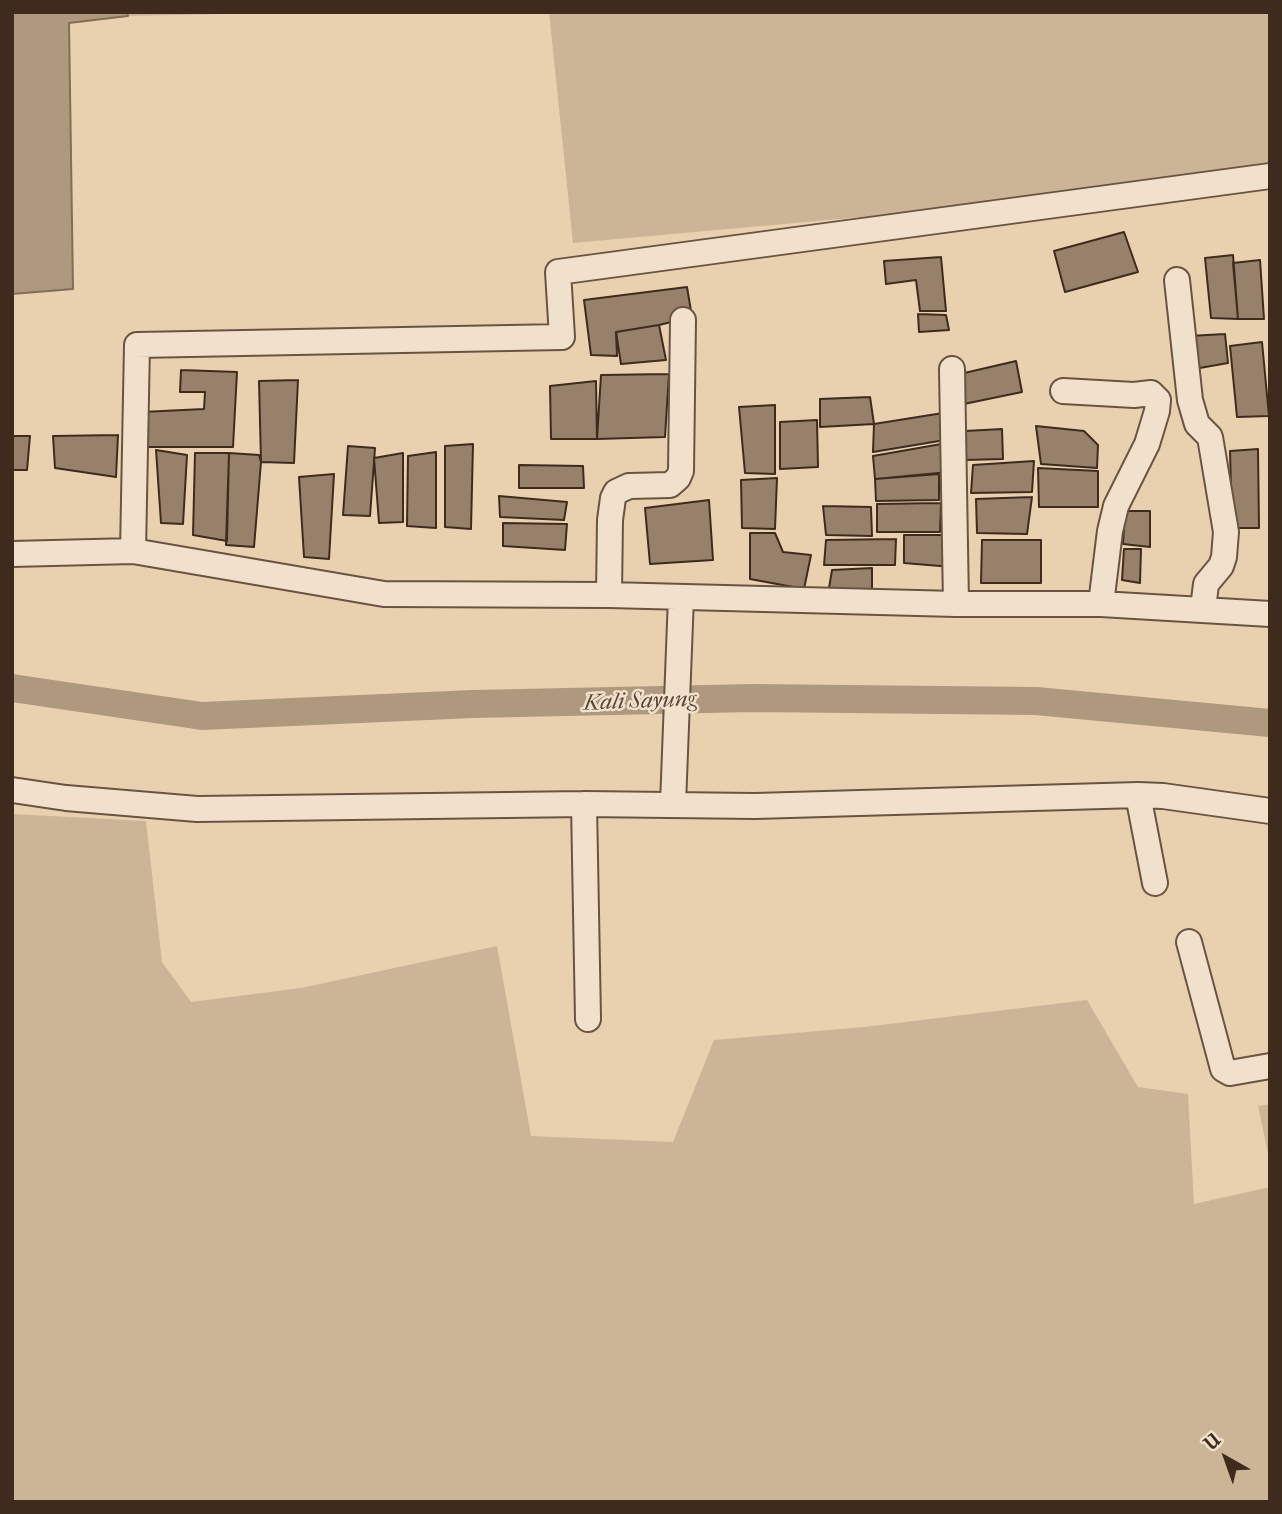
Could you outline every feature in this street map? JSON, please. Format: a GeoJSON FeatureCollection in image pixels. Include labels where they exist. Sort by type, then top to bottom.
{"type":"FeatureCollection","features":[{"type":"Feature","properties":{"kind":"street"},"geometry":{"type":"LineString","coordinates":[[133,551],[137,345],[562,337],[558,272],[1270,176]]}},
{"type":"Feature","properties":{"kind":"street"},"geometry":{"type":"LineString","coordinates":[[1177,280],[1190,400],[1197,425],[1210,437],[1226,532],[1224,557],[1206,584],[1203,609]]}},
{"type":"Feature","properties":{"kind":"street"},"geometry":{"type":"LineString","coordinates":[[609,595],[610,520],[616,492],[629,486],[670,485],[681,471],[683,320]]}},
{"type":"Feature","properties":{"kind":"street"},"geometry":{"type":"LineString","coordinates":[[952,369],[956,604]]}},
{"type":"Feature","properties":{"kind":"street"},"geometry":{"type":"LineString","coordinates":[[1063,390],[1134,395],[1151,393],[1157,400],[1157,411],[1147,444],[1116,506],[1110,531],[1101,604]]}},
{"type":"Feature","properties":{"kind":"street"},"geometry":{"type":"LineString","coordinates":[[12,554],[133,551],[384,594],[609,595],[681,605],[1101,604],[1270,614]]}},
{"type":"Feature","properties":{"kind":"street"},"geometry":{"type":"LineString","coordinates":[[673,794],[681,605]]}},
{"type":"Feature","properties":{"kind":"street"},"geometry":{"type":"LineString","coordinates":[[12,790],[66,799],[197,809],[584,804],[673,794],[755,806],[1138,795],[1270,811]]}},
{"type":"Feature","properties":{"kind":"street"},"geometry":{"type":"LineString","coordinates":[[1138,795],[1155,883]]}},
{"type":"Feature","properties":{"kind":"street"},"geometry":{"type":"LineString","coordinates":[[584,804],[588,1019]]}},
{"type":"Feature","properties":{"kind":"street"},"geometry":{"type":"LineString","coordinates":[[1189,942],[1223,1069],[1230,1073],[1270,1066]]}},
{"type":"Feature","properties":{"kind":"shaded area"},"geometry":{"type":"Polygon","coordinates":[[[12,12],[127,12],[128,16],[69,23],[73,289],[12,294],[12,12]]]}},
{"type":"Feature","properties":{"kind":"shaded area"},"geometry":{"type":"Polygon","coordinates":[[[127,12],[314,12],[128,16],[127,12]]]}},
{"type":"Feature","properties":{"kind":"shaded area"},"geometry":{"type":"Polygon","coordinates":[[[549,12],[1270,12],[1270,164],[928,211],[573,243],[549,12]]]}},
{"type":"Feature","properties":{"kind":"shaded area"},"geometry":{"type":"Polygon","coordinates":[[[12,814],[146,821],[162,962],[191,1002],[301,988],[497,946],[531,1136],[673,1142],[714,1040],[864,1027],[1087,1000],[1138,1087],[1188,1094],[1194,1204],[1270,1187],[1270,1502],[12,1502],[12,814]]]}},
{"type":"Feature","properties":{"kind":"shaded area"},"geometry":{"type":"Polygon","coordinates":[[[1270,1104],[1270,1163],[1258,1106],[1270,1104]]]}},
{"type":"Feature","properties":{"kind":"building"},"geometry":{"type":"Polygon","coordinates":[[[1124,232],[1138,272],[1065,292],[1054,251],[1124,232]]]}},
{"type":"Feature","properties":{"kind":"building"},"geometry":{"type":"Polygon","coordinates":[[[1233,255],[1238,319],[1211,318],[1205,258],[1233,255]]]}},
{"type":"Feature","properties":{"kind":"building"},"geometry":{"type":"Polygon","coordinates":[[[941,257],[946,311],[920,311],[916,280],[886,284],[884,261],[941,257]]]}},
{"type":"Feature","properties":{"kind":"building"},"geometry":{"type":"Polygon","coordinates":[[[1260,260],[1264,319],[1238,319],[1233,263],[1260,260]]]}},
{"type":"Feature","properties":{"kind":"building"},"geometry":{"type":"Polygon","coordinates":[[[687,287],[692,317],[616,332],[617,356],[591,355],[584,300],[687,287]]]}},
{"type":"Feature","properties":{"kind":"building"},"geometry":{"type":"Polygon","coordinates":[[[918,314],[946,315],[949,330],[919,332],[918,314]]]}},
{"type":"Feature","properties":{"kind":"building"},"geometry":{"type":"Polygon","coordinates":[[[659,325],[666,360],[621,364],[616,332],[659,325]]]}},
{"type":"Feature","properties":{"kind":"building"},"geometry":{"type":"Polygon","coordinates":[[[1225,334],[1228,363],[1194,369],[1189,336],[1225,334]]]}},
{"type":"Feature","properties":{"kind":"building"},"geometry":{"type":"Polygon","coordinates":[[[1262,342],[1269,416],[1237,417],[1230,346],[1262,342]]]}},
{"type":"Feature","properties":{"kind":"building"},"geometry":{"type":"Polygon","coordinates":[[[1016,361],[1022,392],[964,404],[960,374],[1016,361]]]}},
{"type":"Feature","properties":{"kind":"building"},"geometry":{"type":"Polygon","coordinates":[[[181,370],[237,372],[233,447],[141,447],[142,412],[204,409],[205,392],[180,392],[181,370]]]}},
{"type":"Feature","properties":{"kind":"building"},"geometry":{"type":"Polygon","coordinates":[[[669,374],[665,437],[597,439],[601,375],[669,374]]]}},
{"type":"Feature","properties":{"kind":"building"},"geometry":{"type":"Polygon","coordinates":[[[298,380],[294,463],[261,462],[259,381],[298,380]]]}},
{"type":"Feature","properties":{"kind":"building"},"geometry":{"type":"Polygon","coordinates":[[[596,381],[597,439],[551,439],[550,386],[596,381]]]}},
{"type":"Feature","properties":{"kind":"building"},"geometry":{"type":"Polygon","coordinates":[[[870,397],[874,424],[820,427],[820,399],[870,397]]]}},
{"type":"Feature","properties":{"kind":"building"},"geometry":{"type":"Polygon","coordinates":[[[775,405],[775,474],[745,473],[739,407],[775,405]]]}},
{"type":"Feature","properties":{"kind":"building"},"geometry":{"type":"Polygon","coordinates":[[[943,413],[945,440],[873,452],[874,424],[943,413]]]}},
{"type":"Feature","properties":{"kind":"building"},"geometry":{"type":"Polygon","coordinates":[[[817,420],[818,467],[780,469],[780,422],[817,420]]]}},
{"type":"Feature","properties":{"kind":"building"},"geometry":{"type":"Polygon","coordinates":[[[1036,426],[1084,431],[1098,445],[1097,468],[1041,464],[1036,426]]]}},
{"type":"Feature","properties":{"kind":"building"},"geometry":{"type":"Polygon","coordinates":[[[1002,429],[1003,459],[965,460],[965,431],[1002,429]]]}},
{"type":"Feature","properties":{"kind":"building"},"geometry":{"type":"Polygon","coordinates":[[[118,435],[116,477],[55,468],[53,436],[118,435]]]}},
{"type":"Feature","properties":{"kind":"building"},"geometry":{"type":"Polygon","coordinates":[[[12,436],[30,436],[27,470],[12,470],[12,436]]]}},
{"type":"Feature","properties":{"kind":"building"},"geometry":{"type":"Polygon","coordinates":[[[947,443],[949,472],[875,479],[873,456],[947,443]]]}},
{"type":"Feature","properties":{"kind":"building"},"geometry":{"type":"Polygon","coordinates":[[[473,444],[471,529],[445,527],[445,446],[473,444]]]}},
{"type":"Feature","properties":{"kind":"building"},"geometry":{"type":"Polygon","coordinates":[[[348,446],[375,448],[370,516],[343,515],[348,446]]]}},
{"type":"Feature","properties":{"kind":"building"},"geometry":{"type":"Polygon","coordinates":[[[1258,449],[1259,528],[1232,528],[1230,451],[1258,449]]]}},
{"type":"Feature","properties":{"kind":"building"},"geometry":{"type":"Polygon","coordinates":[[[156,450],[187,455],[183,524],[161,523],[156,450]]]}},
{"type":"Feature","properties":{"kind":"building"},"geometry":{"type":"Polygon","coordinates":[[[436,452],[436,528],[407,526],[408,456],[436,452]]]}},
{"type":"Feature","properties":{"kind":"building"},"geometry":{"type":"Polygon","coordinates":[[[195,453],[229,453],[227,541],[193,535],[195,453]]]}},
{"type":"Feature","properties":{"kind":"building"},"geometry":{"type":"Polygon","coordinates":[[[229,453],[259,455],[261,462],[254,547],[226,545],[229,453]]]}},
{"type":"Feature","properties":{"kind":"building"},"geometry":{"type":"Polygon","coordinates":[[[403,453],[403,522],[379,523],[374,458],[403,453]]]}},
{"type":"Feature","properties":{"kind":"building"},"geometry":{"type":"Polygon","coordinates":[[[1034,461],[1032,492],[971,493],[973,465],[1034,461]]]}},
{"type":"Feature","properties":{"kind":"building"},"geometry":{"type":"Polygon","coordinates":[[[519,465],[583,466],[584,488],[519,488],[519,465]]]}},
{"type":"Feature","properties":{"kind":"building"},"geometry":{"type":"Polygon","coordinates":[[[1038,468],[1098,471],[1098,507],[1039,507],[1038,468]]]}},
{"type":"Feature","properties":{"kind":"building"},"geometry":{"type":"Polygon","coordinates":[[[334,474],[329,559],[304,557],[299,477],[334,474]]]}},
{"type":"Feature","properties":{"kind":"building"},"geometry":{"type":"Polygon","coordinates":[[[939,474],[939,500],[876,501],[875,479],[939,474]]]}},
{"type":"Feature","properties":{"kind":"building"},"geometry":{"type":"Polygon","coordinates":[[[777,478],[775,529],[742,528],[741,480],[777,478]]]}},
{"type":"Feature","properties":{"kind":"building"},"geometry":{"type":"Polygon","coordinates":[[[499,496],[567,502],[564,520],[500,517],[499,496]]]}},
{"type":"Feature","properties":{"kind":"building"},"geometry":{"type":"Polygon","coordinates":[[[1032,497],[1027,534],[977,533],[976,499],[1032,497]]]}},
{"type":"Feature","properties":{"kind":"building"},"geometry":{"type":"Polygon","coordinates":[[[709,500],[713,560],[650,564],[645,508],[709,500]]]}},
{"type":"Feature","properties":{"kind":"building"},"geometry":{"type":"Polygon","coordinates":[[[941,503],[940,532],[877,532],[877,504],[941,503]]]}},
{"type":"Feature","properties":{"kind":"building"},"geometry":{"type":"Polygon","coordinates":[[[823,506],[871,507],[872,536],[826,535],[823,506]]]}},
{"type":"Feature","properties":{"kind":"building"},"geometry":{"type":"Polygon","coordinates":[[[1125,511],[1150,511],[1150,547],[1123,544],[1125,511]]]}},
{"type":"Feature","properties":{"kind":"building"},"geometry":{"type":"Polygon","coordinates":[[[503,523],[567,524],[565,550],[503,546],[503,523]]]}},
{"type":"Feature","properties":{"kind":"building"},"geometry":{"type":"Polygon","coordinates":[[[750,533],[775,533],[783,552],[811,555],[804,589],[750,579],[750,533]]]}},
{"type":"Feature","properties":{"kind":"building"},"geometry":{"type":"Polygon","coordinates":[[[904,535],[952,535],[952,567],[904,563],[904,535]]]}},
{"type":"Feature","properties":{"kind":"building"},"geometry":{"type":"Polygon","coordinates":[[[896,539],[895,565],[824,565],[826,540],[896,539]]]}},
{"type":"Feature","properties":{"kind":"building"},"geometry":{"type":"Polygon","coordinates":[[[982,540],[1041,540],[1041,583],[981,583],[982,540]]]}},
{"type":"Feature","properties":{"kind":"building"},"geometry":{"type":"Polygon","coordinates":[[[1124,549],[1141,549],[1140,583],[1122,580],[1124,549]]]}},
{"type":"Feature","properties":{"kind":"building"},"geometry":{"type":"Polygon","coordinates":[[[872,568],[872,590],[829,588],[832,570],[872,568]]]}},
{"type":"Feature","properties":{"kind":"waterway","name":"Kali Sayung"},"geometry":{"type":"LineString","coordinates":[[12,688],[202,716],[473,704],[754,698],[1036,701],[1270,723]]}}]}
